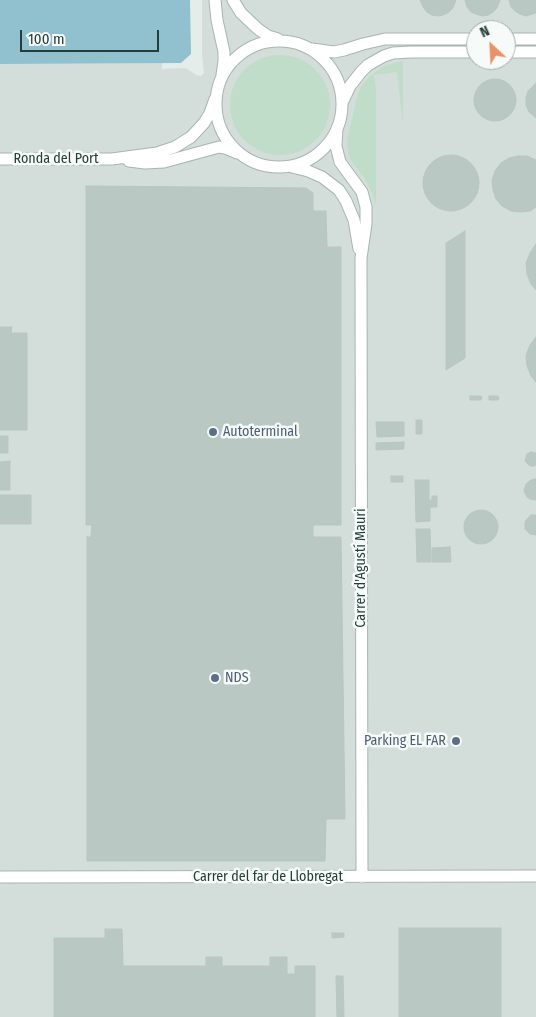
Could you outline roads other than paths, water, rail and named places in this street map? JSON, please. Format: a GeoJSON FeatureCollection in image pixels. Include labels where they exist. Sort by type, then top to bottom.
{"type":"FeatureCollection","features":[{"type":"Feature","properties":{"kind":"street"},"geometry":{"type":"LineString","coordinates":[[112,159],[157,153],[175,147],[192,137],[204,123],[218,93],[224,61],[224,52],[216,20],[215,0]]}},
{"type":"Feature","properties":{"kind":"street"},"geometry":{"type":"LineString","coordinates":[[233,0],[241,13],[268,36],[297,43],[321,56],[337,76],[343,101]]}},
{"type":"Feature","properties":{"kind":"street"},"geometry":{"type":"LineString","coordinates":[[309,48],[334,52],[385,39],[466,39]]}},
{"type":"Feature","properties":{"kind":"street"},"geometry":{"type":"LineString","coordinates":[[516,39],[536,40]]}},
{"type":"Feature","properties":{"kind":"street"},"geometry":{"type":"LineString","coordinates":[[221,80],[227,68],[246,50],[257,44],[270,41],[285,41]]}},
{"type":"Feature","properties":{"kind":"street"},"geometry":{"type":"LineString","coordinates":[[361,258],[366,224],[365,200],[358,186],[340,162],[336,146],[337,128],[343,101],[350,86],[368,65],[392,53],[466,52]]}},
{"type":"Feature","properties":{"kind":"street"},"geometry":{"type":"LineString","coordinates":[[516,52],[536,52]]}},
{"type":"Feature","properties":{"kind":"street"},"geometry":{"type":"LineString","coordinates":[[218,93],[217,113],[219,122],[228,141],[239,154]]}},
{"type":"Feature","properties":{"kind":"street"},"geometry":{"type":"LineString","coordinates":[[112,159],[155,163],[220,147],[230,149],[251,162],[266,167],[291,167],[319,154],[332,140],[337,128]]}},
{"type":"Feature","properties":{"kind":"street","name":"Ronda del Port"},"geometry":{"type":"LineString","coordinates":[[0,158],[112,159]]}},
{"type":"Feature","properties":{"kind":"street"},"geometry":{"type":"LineString","coordinates":[[291,167],[322,177],[339,190],[354,220],[361,258]]}},
{"type":"Feature","properties":{"kind":"street","name":"Carrer d'Agustí Mauri"},"geometry":{"type":"LineString","coordinates":[[361,258],[362,877]]}},
{"type":"Feature","properties":{"kind":"street","name":"Carrer del far de Llobregat"},"geometry":{"type":"LineString","coordinates":[[0,877],[536,876]]}},
{"type":"Feature","properties":{"kind":"water"},"geometry":{"type":"Polygon","coordinates":[[[0,0],[190,0],[191,54],[181,63],[0,64],[0,0]]]}},
{"type":"Feature","properties":{"kind":"place","name":"Autoterminal"},"geometry":{"type":"Point","coordinates":[213,432]}},
{"type":"Feature","properties":{"kind":"place","name":"NDS"},"geometry":{"type":"Point","coordinates":[215,678]}},
{"type":"Feature","properties":{"kind":"place","name":"Parking EL FAR"},"geometry":{"type":"Point","coordinates":[456,741]}}]}
